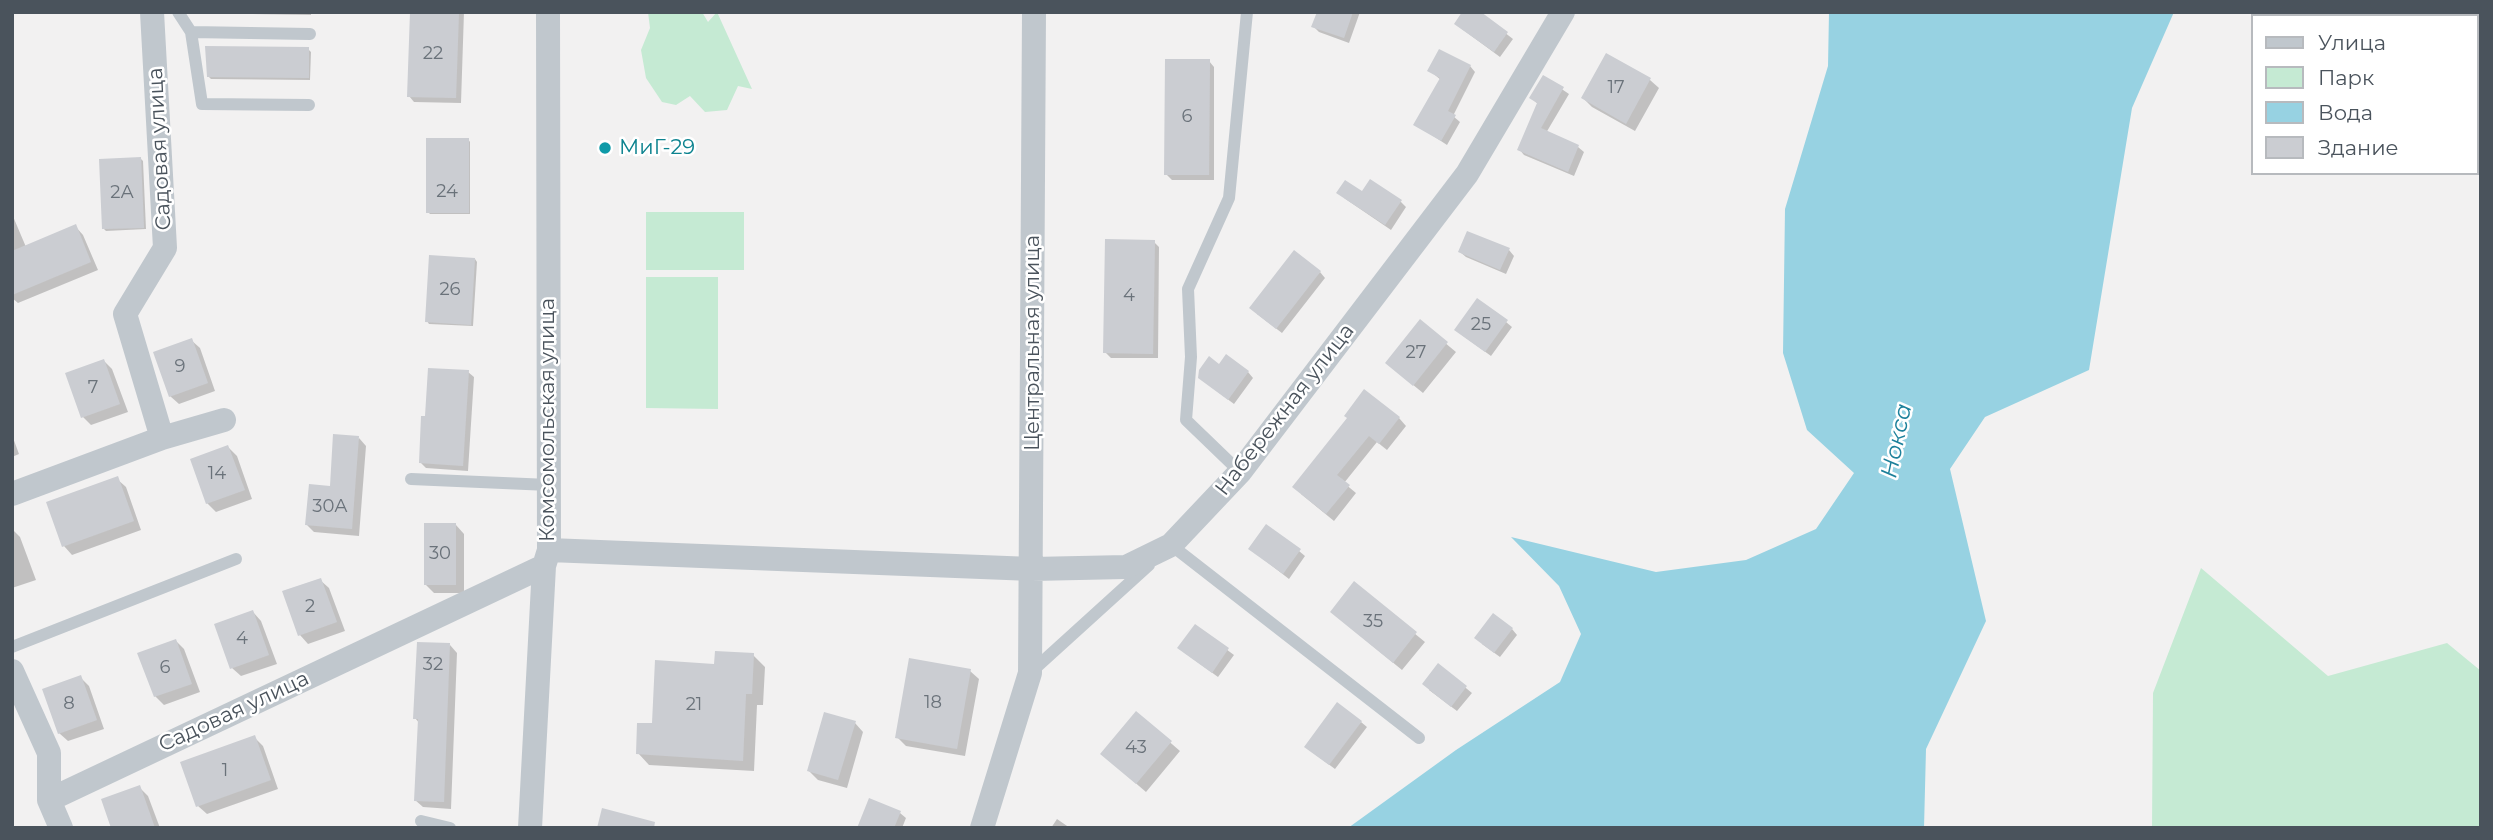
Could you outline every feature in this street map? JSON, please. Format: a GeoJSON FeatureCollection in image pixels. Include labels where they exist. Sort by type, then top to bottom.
{"type":"FeatureCollection","features":[{"type":"Feature","properties":{"kind":"street","name":"Садовая улица"},"geometry":{"type":"LineString","coordinates":[[152,12],[165,248],[125,314],[162,438]]}},
{"type":"Feature","properties":{"kind":"street","name":"Комсомольская улица"},"geometry":{"type":"LineString","coordinates":[[530,828],[549,485],[548,12]]}},
{"type":"Feature","properties":{"kind":"street","name":"Центральная улица"},"geometry":{"type":"LineString","coordinates":[[1030,673],[1034,12]]}},
{"type":"Feature","properties":{"kind":"street","name":"Набережная улица"},"geometry":{"type":"LineString","coordinates":[[1171,545],[1240,472],[1467,174],[1563,12]]}},
{"type":"Feature","properties":{"kind":"street"},"geometry":{"type":"LineString","coordinates":[[12,494],[162,438],[224,420]]}},
{"type":"Feature","properties":{"kind":"street"},"geometry":{"type":"LineString","coordinates":[[546,558],[1032,569],[1126,567],[1171,545]]}},
{"type":"Feature","properties":{"kind":"street","name":"Садовая улица"},"geometry":{"type":"LineString","coordinates":[[49,800],[546,558]]}},
{"type":"Feature","properties":{"kind":"street"},"geometry":{"type":"LineString","coordinates":[[12,671],[50,753],[49,800],[61,828]]}},
{"type":"Feature","properties":{"kind":"street"},"geometry":{"type":"LineString","coordinates":[[982,828],[1030,673]]}},
{"type":"Feature","properties":{"kind":"lane"},"geometry":{"type":"LineString","coordinates":[[178,12],[191,32],[202,104],[309,105]]}},
{"type":"Feature","properties":{"kind":"lane"},"geometry":{"type":"LineString","coordinates":[[1240,472],[1186,420],[1191,357],[1188,289],[1229,198],[1247,12]]}},
{"type":"Feature","properties":{"kind":"lane"},"geometry":{"type":"LineString","coordinates":[[191,32],[310,34]]}},
{"type":"Feature","properties":{"kind":"lane"},"geometry":{"type":"LineString","coordinates":[[411,480],[549,485]]}},
{"type":"Feature","properties":{"kind":"lane"},"geometry":{"type":"LineString","coordinates":[[1171,545],[1419,738]]}},
{"type":"Feature","properties":{"kind":"lane","name":"Набережная улица"},"geometry":{"type":"LineString","coordinates":[[1030,673],[1171,545]]}},
{"type":"Feature","properties":{"kind":"lane"},"geometry":{"type":"LineString","coordinates":[[12,647],[236,559]]}},
{"type":"Feature","properties":{"kind":"lane"},"geometry":{"type":"LineString","coordinates":[[421,821],[450,828]]}},
{"type":"Feature","properties":{"kind":"green space"},"geometry":{"type":"Polygon","coordinates":[[[648,12],[702,12],[708,22],[717,12],[752,89],[738,86],[727,110],[705,112],[690,96],[676,105],[662,102],[646,78],[641,50],[650,28],[648,12]]]}},
{"type":"Feature","properties":{"kind":"green space"},"geometry":{"type":"Polygon","coordinates":[[[646,212],[744,212],[744,270],[646,270],[646,212]]]}},
{"type":"Feature","properties":{"kind":"green space"},"geometry":{"type":"Polygon","coordinates":[[[646,277],[718,277],[718,409],[646,408],[646,277]]]}},
{"type":"Feature","properties":{"kind":"green space"},"geometry":{"type":"Polygon","coordinates":[[[2201,568],[2328,676],[2447,643],[2481,671],[2481,828],[2152,828],[2153,693],[2201,568]]]}},
{"type":"Feature","properties":{"kind":"water","name":"Нокса"},"geometry":{"type":"Polygon","coordinates":[[[1829,12],[2174,12],[2132,108],[2089,370],[1985,417],[1950,469],[1986,621],[1926,749],[1924,828],[1348,828],[1456,750],[1560,682],[1581,634],[1559,586],[1511,537],[1656,572],[1746,560],[1816,529],[1854,473],[1807,430],[1783,353],[1785,209],[1828,66],[1829,12]]]}},
{"type":"Feature","properties":{"kind":"building"},"geometry":{"type":"Polygon","coordinates":[[[410,12],[459,12],[456,98],[407,97],[410,12]]]}},
{"type":"Feature","properties":{"kind":"building"},"geometry":{"type":"Polygon","coordinates":[[[1317,12],[1353,12],[1344,38],[1311,27],[1317,12]]]}},
{"type":"Feature","properties":{"kind":"building"},"geometry":{"type":"Polygon","coordinates":[[[1462,12],[1481,12],[1508,32],[1494,52],[1454,24],[1462,12]]]}},
{"type":"Feature","properties":{"kind":"building"},"geometry":{"type":"Polygon","coordinates":[[[205,46],[309,47],[309,78],[207,77],[205,46]]]}},
{"type":"Feature","properties":{"kind":"building"},"geometry":{"type":"Polygon","coordinates":[[[1439,49],[1471,65],[1448,111],[1456,115],[1441,141],[1413,125],[1440,78],[1427,71],[1439,49]]]}},
{"type":"Feature","properties":{"kind":"building"},"geometry":{"type":"Polygon","coordinates":[[[1606,53],[1651,78],[1626,124],[1581,98],[1606,53]]]}},
{"type":"Feature","properties":{"kind":"building"},"geometry":{"type":"Polygon","coordinates":[[[1165,59],[1210,59],[1209,175],[1164,175],[1165,59]]]}},
{"type":"Feature","properties":{"kind":"building"},"geometry":{"type":"Polygon","coordinates":[[[1543,75],[1564,87],[1541,128],[1579,145],[1568,172],[1517,150],[1537,103],[1529,98],[1543,75]]]}},
{"type":"Feature","properties":{"kind":"building"},"geometry":{"type":"Polygon","coordinates":[[[426,138],[469,138],[469,213],[426,213],[426,138]]]}},
{"type":"Feature","properties":{"kind":"building"},"geometry":{"type":"Polygon","coordinates":[[[141,157],[144,228],[102,229],[99,159],[141,157]]]}},
{"type":"Feature","properties":{"kind":"building"},"geometry":{"type":"Polygon","coordinates":[[[1370,179],[1402,200],[1385,225],[1336,193],[1345,180],[1362,191],[1370,179]]]}},
{"type":"Feature","properties":{"kind":"building"},"geometry":{"type":"Polygon","coordinates":[[[76,224],[91,262],[12,295],[12,251],[76,224]]]}},
{"type":"Feature","properties":{"kind":"building"},"geometry":{"type":"Polygon","coordinates":[[[1467,231],[1510,248],[1500,270],[1458,252],[1467,231]]]}},
{"type":"Feature","properties":{"kind":"building"},"geometry":{"type":"Polygon","coordinates":[[[1105,239],[1155,240],[1153,354],[1103,353],[1105,239]]]}},
{"type":"Feature","properties":{"kind":"building"},"geometry":{"type":"Polygon","coordinates":[[[1294,250],[1321,271],[1276,329],[1249,308],[1294,250]]]}},
{"type":"Feature","properties":{"kind":"building"},"geometry":{"type":"Polygon","coordinates":[[[429,255],[475,258],[471,325],[425,322],[429,255]]]}},
{"type":"Feature","properties":{"kind":"building"},"geometry":{"type":"Polygon","coordinates":[[[1477,298],[1508,320],[1485,352],[1454,330],[1477,298]]]}},
{"type":"Feature","properties":{"kind":"building"},"geometry":{"type":"Polygon","coordinates":[[[1420,319],[1448,342],[1413,386],[1385,363],[1420,319]]]}},
{"type":"Feature","properties":{"kind":"building"},"geometry":{"type":"Polygon","coordinates":[[[192,338],[208,383],[169,397],[153,352],[192,338]]]}},
{"type":"Feature","properties":{"kind":"building"},"geometry":{"type":"Polygon","coordinates":[[[1226,354],[1249,371],[1228,400],[1198,378],[1199,370],[1209,356],[1219,364],[1226,354]]]}},
{"type":"Feature","properties":{"kind":"building"},"geometry":{"type":"Polygon","coordinates":[[[104,359],[120,404],[81,418],[65,373],[104,359]]]}},
{"type":"Feature","properties":{"kind":"building"},"geometry":{"type":"Polygon","coordinates":[[[428,368],[469,370],[463,466],[419,463],[421,416],[425,416],[428,368]]]}},
{"type":"Feature","properties":{"kind":"building"},"geometry":{"type":"Polygon","coordinates":[[[1364,389],[1400,417],[1379,444],[1369,436],[1337,475],[1350,485],[1326,514],[1292,487],[1347,418],[1344,416],[1364,389]]]}},
{"type":"Feature","properties":{"kind":"building"},"geometry":{"type":"Polygon","coordinates":[[[333,434],[359,436],[352,529],[305,525],[309,484],[330,486],[333,434]]]}},
{"type":"Feature","properties":{"kind":"building"},"geometry":{"type":"Polygon","coordinates":[[[228,445],[245,490],[206,504],[190,459],[228,445]]]}},
{"type":"Feature","properties":{"kind":"building"},"geometry":{"type":"Polygon","coordinates":[[[118,476],[134,521],[62,547],[46,502],[118,476]]]}},
{"type":"Feature","properties":{"kind":"building"},"geometry":{"type":"Polygon","coordinates":[[[424,523],[456,523],[456,585],[424,585],[424,523]]]}},
{"type":"Feature","properties":{"kind":"building"},"geometry":{"type":"Polygon","coordinates":[[[1266,524],[1301,549],[1283,574],[1248,549],[1266,524]]]}},
{"type":"Feature","properties":{"kind":"building"},"geometry":{"type":"Polygon","coordinates":[[[321,578],[337,622],[298,636],[282,591],[321,578]]]}},
{"type":"Feature","properties":{"kind":"building"},"geometry":{"type":"Polygon","coordinates":[[[1354,581],[1417,632],[1393,663],[1330,612],[1354,581]]]}},
{"type":"Feature","properties":{"kind":"building"},"geometry":{"type":"Polygon","coordinates":[[[253,610],[269,655],[230,669],[214,624],[253,610]]]}},
{"type":"Feature","properties":{"kind":"building"},"geometry":{"type":"Polygon","coordinates":[[[1493,613],[1513,628],[1494,653],[1474,638],[1493,613]]]}},
{"type":"Feature","properties":{"kind":"building"},"geometry":{"type":"Polygon","coordinates":[[[1195,624],[1229,648],[1212,673],[1177,648],[1195,624]]]}},
{"type":"Feature","properties":{"kind":"building"},"geometry":{"type":"Polygon","coordinates":[[[176,639],[192,684],[154,697],[137,653],[176,639]]]}},
{"type":"Feature","properties":{"kind":"building"},"geometry":{"type":"Polygon","coordinates":[[[417,642],[450,643],[444,802],[414,801],[418,719],[413,719],[417,642]]]}},
{"type":"Feature","properties":{"kind":"building"},"geometry":{"type":"Polygon","coordinates":[[[715,651],[754,653],[752,694],[746,694],[743,761],[636,754],[637,723],[652,723],[655,660],[714,664],[715,651]]]}},
{"type":"Feature","properties":{"kind":"building"},"geometry":{"type":"Polygon","coordinates":[[[909,658],[971,669],[957,749],[895,738],[909,658]]]}},
{"type":"Feature","properties":{"kind":"building"},"geometry":{"type":"Polygon","coordinates":[[[1438,663],[1467,686],[1451,707],[1422,684],[1438,663]]]}},
{"type":"Feature","properties":{"kind":"building"},"geometry":{"type":"Polygon","coordinates":[[[81,675],[97,720],[58,734],[42,689],[81,675]]]}},
{"type":"Feature","properties":{"kind":"building"},"geometry":{"type":"Polygon","coordinates":[[[1337,702],[1362,721],[1329,765],[1304,747],[1337,702]]]}},
{"type":"Feature","properties":{"kind":"building"},"geometry":{"type":"Polygon","coordinates":[[[1136,711],[1172,741],[1136,784],[1100,754],[1136,711]]]}},
{"type":"Feature","properties":{"kind":"building"},"geometry":{"type":"Polygon","coordinates":[[[824,712],[856,721],[838,780],[807,771],[824,712]]]}},
{"type":"Feature","properties":{"kind":"building"},"geometry":{"type":"Polygon","coordinates":[[[255,735],[271,780],[196,807],[180,762],[255,735]]]}},
{"type":"Feature","properties":{"kind":"building"},"geometry":{"type":"Polygon","coordinates":[[[140,785],[155,828],[111,828],[101,799],[140,785]]]}},
{"type":"Feature","properties":{"kind":"building"},"geometry":{"type":"Polygon","coordinates":[[[869,798],[901,811],[894,828],[857,828],[869,798]]]}},
{"type":"Feature","properties":{"kind":"building"},"geometry":{"type":"Polygon","coordinates":[[[602,808],[655,822],[654,828],[597,828],[602,808]]]}},
{"type":"Feature","properties":{"kind":"place","name":"МиГ-29"},"geometry":{"type":"Point","coordinates":[605,148]}}]}
